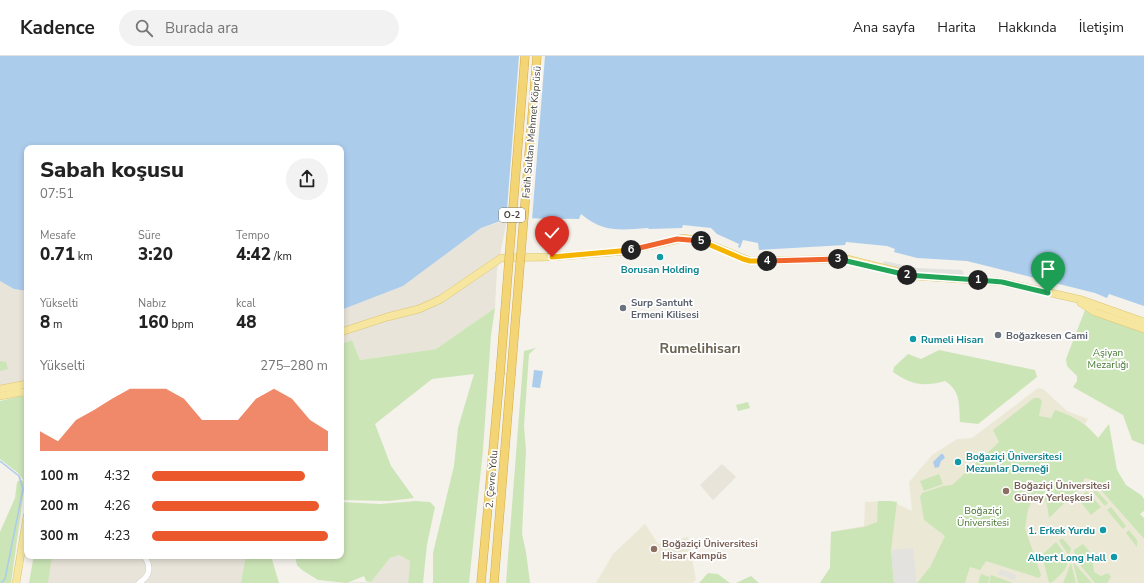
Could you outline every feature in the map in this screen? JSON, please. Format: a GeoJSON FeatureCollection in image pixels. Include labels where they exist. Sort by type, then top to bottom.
{"type":"FeatureCollection","features":[{"type":"Feature","properties":{"kind":"highway","name":"Fatih Sultan Mehmet Köprüsü"},"geometry":{"type":"LineString","coordinates":[[500,374],[525,56]]}},
{"type":"Feature","properties":{"kind":"highway","name":"Fatih Sultan Mehmet Köprüsü"},"geometry":{"type":"LineString","coordinates":[[511,375],[537,56]]}},
{"type":"Feature","properties":{"kind":"highway","name":"2. Çevre Yolu"},"geometry":{"type":"LineString","coordinates":[[481,583],[500,374]]}},
{"type":"Feature","properties":{"kind":"highway","name":"2. Çevre Yolu"},"geometry":{"type":"LineString","coordinates":[[494,583],[511,375]]}},
{"type":"Feature","properties":{"kind":"main road"},"geometry":{"type":"LineString","coordinates":[[344,331],[418,309],[441,298],[501,258],[552,257],[626,251],[684,238],[704,242],[750,261],[847,259],[915,276],[1002,282],[1082,300],[1144,322]]}},
{"type":"Feature","properties":{"kind":"main road"},"geometry":{"type":"LineString","coordinates":[[1072,298],[1095,312],[1144,329]]}},
{"type":"Feature","properties":{"kind":"main road"},"geometry":{"type":"LineString","coordinates":[[0,389],[24,385]]}},
{"type":"Feature","properties":{"kind":"main road"},"geometry":{"type":"LineString","coordinates":[[0,396],[24,393]]}},
{"type":"Feature","properties":{"kind":"main road"},"geometry":{"type":"LineString","coordinates":[[16,582],[24,534]]}},
{"type":"Feature","properties":{"kind":"street"},"geometry":{"type":"LineString","coordinates":[[139,583],[146,579],[149,572],[150,566],[146,559]]}},
{"type":"Feature","properties":{"kind":"shaded area"},"geometry":{"type":"Polygon","coordinates":[[[507,220],[497,270],[495,308],[436,349],[360,360],[352,340],[344,343],[344,309],[403,286],[481,228],[507,220]]]}},
{"type":"Feature","properties":{"kind":"shaded area"},"geometry":{"type":"Polygon","coordinates":[[[884,261],[917,268],[962,270],[964,275],[911,271],[883,264],[884,261]]]}},
{"type":"Feature","properties":{"kind":"shaded area"},"geometry":{"type":"Polygon","coordinates":[[[0,281],[14,289],[24,291],[24,385],[0,389],[0,281]]]}},
{"type":"Feature","properties":{"kind":"shaded area","name":"Boğaziçi Üniversitesi Güney Yerleşkesi"},"geometry":{"type":"Polygon","coordinates":[[[1038,388],[1043,389],[1067,411],[1088,419],[1085,424],[1099,438],[1092,480],[1144,539],[1144,583],[820,583],[830,568],[831,532],[864,526],[865,502],[891,501],[912,511],[909,482],[932,455],[957,439],[972,438],[1038,388]]]}},
{"type":"Feature","properties":{"kind":"shaded area"},"geometry":{"type":"Polygon","coordinates":[[[722,464],[736,477],[713,500],[700,485],[722,464]]]}},
{"type":"Feature","properties":{"kind":"shaded area","name":"Boğaziçi Üniversitesi Hisar Kampüs"},"geometry":{"type":"Polygon","coordinates":[[[645,524],[658,544],[688,537],[696,580],[692,583],[596,583],[613,554],[645,524]]]}},
{"type":"Feature","properties":{"kind":"shaded area"},"geometry":{"type":"Polygon","coordinates":[[[913,548],[917,583],[894,583],[891,550],[913,548]]]}},
{"type":"Feature","properties":{"kind":"shaded area"},"geometry":{"type":"Polygon","coordinates":[[[399,555],[410,561],[408,583],[316,583],[371,582],[390,558],[399,555]]]}},
{"type":"Feature","properties":{"kind":"shaded area"},"geometry":{"type":"Polygon","coordinates":[[[49,559],[245,559],[241,583],[44,583],[49,559]]]}},
{"type":"Feature","properties":{"kind":"shaded area"},"geometry":{"type":"Polygon","coordinates":[[[1000,569],[1016,575],[1015,580],[998,574],[1000,569]]]}},
{"type":"Feature","properties":{"kind":"green space"},"geometry":{"type":"Polygon","coordinates":[[[495,308],[491,335],[483,450],[469,583],[433,583],[433,553],[454,466],[458,428],[474,374],[432,379],[375,424],[391,466],[414,498],[389,501],[344,500],[344,343],[352,340],[360,360],[436,349],[495,308]]]}},
{"type":"Feature","properties":{"kind":"green space","name":"Aşiyan Mezarlığı"},"geometry":{"type":"Polygon","coordinates":[[[1085,310],[1094,315],[1144,333],[1144,445],[1132,440],[1123,415],[1073,387],[1077,381],[1077,376],[1067,366],[1066,359],[1085,310]]]}},
{"type":"Feature","properties":{"kind":"green space"},"geometry":{"type":"Polygon","coordinates":[[[536,348],[529,354],[524,426],[526,450],[522,534],[530,583],[506,583],[524,351],[536,348]]]}},
{"type":"Feature","properties":{"kind":"green space"},"geometry":{"type":"Polygon","coordinates":[[[939,350],[1035,370],[1037,377],[978,424],[960,422],[957,394],[945,381],[930,384],[918,384],[906,380],[893,372],[894,367],[908,354],[921,359],[939,350]]]}},
{"type":"Feature","properties":{"kind":"green space"},"geometry":{"type":"Polygon","coordinates":[[[0,361],[6,362],[8,369],[0,371],[0,361]]]}},
{"type":"Feature","properties":{"kind":"green space"},"geometry":{"type":"Polygon","coordinates":[[[21,396],[24,397],[24,481],[18,473],[0,459],[0,401],[21,396]]]}},
{"type":"Feature","properties":{"kind":"green space","name":"Boğaziçi Üniversitesi"},"geometry":{"type":"Polygon","coordinates":[[[1034,398],[1039,398],[1042,401],[1039,416],[1051,418],[1055,410],[1084,424],[1098,438],[1109,424],[1117,470],[1126,485],[1141,495],[1144,499],[1144,511],[1140,514],[1144,518],[1144,539],[1092,480],[1085,478],[1079,489],[1049,518],[1045,499],[1039,494],[1035,493],[1028,510],[1025,528],[1041,575],[1039,578],[986,561],[980,570],[970,567],[965,583],[917,583],[930,567],[945,536],[924,520],[920,497],[922,493],[943,486],[952,485],[999,442],[993,430],[1034,398]]]}},
{"type":"Feature","properties":{"kind":"green space"},"geometry":{"type":"Polygon","coordinates":[[[748,402],[750,408],[738,411],[736,405],[748,402]]]}},
{"type":"Feature","properties":{"kind":"green space"},"geometry":{"type":"Polygon","coordinates":[[[939,474],[943,484],[924,491],[920,481],[939,474]]]}},
{"type":"Feature","properties":{"kind":"green space"},"geometry":{"type":"Polygon","coordinates":[[[20,480],[24,481],[24,490],[11,583],[0,583],[0,532],[15,498],[17,482],[20,480]]]}},
{"type":"Feature","properties":{"kind":"green space"},"geometry":{"type":"Polygon","coordinates":[[[1096,490],[1108,503],[1105,506],[1093,492],[1096,490]]]}},
{"type":"Feature","properties":{"kind":"green space"},"geometry":{"type":"Polygon","coordinates":[[[1087,491],[1101,507],[1091,515],[1078,499],[1087,491]]]}},
{"type":"Feature","properties":{"kind":"green space"},"geometry":{"type":"Polygon","coordinates":[[[416,501],[430,502],[435,507],[427,544],[423,583],[408,583],[410,561],[399,555],[390,558],[371,582],[366,581],[364,576],[347,583],[318,580],[297,565],[296,559],[344,559],[344,502],[380,504],[416,501]]]}},
{"type":"Feature","properties":{"kind":"green space"},"geometry":{"type":"Polygon","coordinates":[[[878,501],[897,502],[891,550],[894,583],[820,583],[830,568],[831,532],[864,527],[877,522],[878,501]]]}},
{"type":"Feature","properties":{"kind":"green space"},"geometry":{"type":"Polygon","coordinates":[[[1111,507],[1126,526],[1123,529],[1107,510],[1111,507]]]}},
{"type":"Feature","properties":{"kind":"green space"},"geometry":{"type":"Polygon","coordinates":[[[1129,530],[1137,540],[1137,547],[1126,533],[1129,530]]]}},
{"type":"Feature","properties":{"kind":"green space"},"geometry":{"type":"Polygon","coordinates":[[[1062,538],[1071,548],[1070,553],[1068,554],[1059,541],[1062,538]]]}},
{"type":"Feature","properties":{"kind":"green space"},"geometry":{"type":"Polygon","coordinates":[[[1056,542],[1067,558],[1067,566],[1052,582],[1049,583],[1043,559],[1044,553],[1056,542]]]}},
{"type":"Feature","properties":{"kind":"green space"},"geometry":{"type":"Polygon","coordinates":[[[1083,544],[1096,559],[1093,564],[1094,572],[1101,576],[1108,573],[1111,577],[1107,583],[1095,583],[1075,559],[1074,550],[1083,544]]]}},
{"type":"Feature","properties":{"kind":"green space"},"geometry":{"type":"Polygon","coordinates":[[[52,559],[48,583],[29,583],[33,560],[52,559]]]}},
{"type":"Feature","properties":{"kind":"green space"},"geometry":{"type":"Polygon","coordinates":[[[245,559],[272,559],[279,583],[241,583],[245,559]]]}},
{"type":"Feature","properties":{"kind":"green space"},"geometry":{"type":"Polygon","coordinates":[[[1073,562],[1092,583],[1078,583],[1073,562]]]}},
{"type":"Feature","properties":{"kind":"green space"},"geometry":{"type":"Polygon","coordinates":[[[1071,563],[1076,583],[1063,583],[1071,563]]]}},
{"type":"Feature","properties":{"kind":"green space"},"geometry":{"type":"Polygon","coordinates":[[[708,573],[718,574],[730,583],[699,583],[708,573]]]}},
{"type":"Feature","properties":{"kind":"green space"},"geometry":{"type":"Polygon","coordinates":[[[981,574],[990,577],[988,583],[978,583],[981,574]]]}},
{"type":"Feature","properties":{"kind":"green space"},"geometry":{"type":"Polygon","coordinates":[[[991,575],[1013,583],[989,583],[991,575]]]}},
{"type":"Feature","properties":{"kind":"green space"},"geometry":{"type":"Polygon","coordinates":[[[751,576],[759,583],[736,583],[751,576]]]}},
{"type":"Feature","properties":{"kind":"water"},"geometry":{"type":"Polygon","coordinates":[[[0,56],[1144,56],[1144,306],[1109,294],[1107,298],[1095,293],[967,261],[917,258],[894,252],[895,249],[887,246],[846,242],[845,245],[759,250],[758,243],[743,240],[740,248],[738,247],[739,244],[717,234],[711,228],[683,225],[682,228],[613,229],[597,224],[581,214],[579,219],[509,218],[481,228],[403,286],[344,309],[344,145],[24,145],[24,291],[14,289],[0,281],[0,56]]]}},
{"type":"Feature","properties":{"kind":"water"},"geometry":{"type":"Polygon","coordinates":[[[534,370],[543,371],[540,388],[532,387],[534,370]]]}},
{"type":"Feature","properties":{"kind":"water"},"geometry":{"type":"Polygon","coordinates":[[[941,454],[943,454],[945,458],[941,461],[939,467],[935,468],[933,462],[941,454]]]}},
{"type":"Feature","properties":{"kind":"pier"},"geometry":{"type":"Polygon","coordinates":[[[519,56],[545,56],[532,220],[510,220],[506,222],[519,56]]]}},
{"type":"Feature","properties":{"kind":"waterway"},"geometry":{"type":"LineString","coordinates":[[0,461],[19,476],[23,489],[5,579],[1,583]]}},
{"type":"Feature","properties":{"kind":"place","name":"Borusan Holding"},"geometry":{"type":"Point","coordinates":[660,257]}},
{"type":"Feature","properties":{"kind":"place","name":"Surp Santuht Ermeni Kilisesi"},"geometry":{"type":"Point","coordinates":[623,308]}},
{"type":"Feature","properties":{"kind":"place","name":"Boğazkesen Cami"},"geometry":{"type":"Point","coordinates":[998,335]}},
{"type":"Feature","properties":{"kind":"place","name":"Rumeli Hisarı"},"geometry":{"type":"Point","coordinates":[913,339]}},
{"type":"Feature","properties":{"kind":"place","name":"Boğaziçi Üniversitesi Mezunlar Derneği"},"geometry":{"type":"Point","coordinates":[958,462]}},
{"type":"Feature","properties":{"kind":"place","name":"Boğaziçi Üniversitesi Güney Yerleşkesi"},"geometry":{"type":"Point","coordinates":[1006,491]}},
{"type":"Feature","properties":{"kind":"place","name":"1. Erkek Yurdu"},"geometry":{"type":"Point","coordinates":[1103,530]}},
{"type":"Feature","properties":{"kind":"place","name":"Boğaziçi Üniversitesi Hisar Kampüs"},"geometry":{"type":"Point","coordinates":[654,549]}},
{"type":"Feature","properties":{"kind":"place","name":"Albert Long Hall"},"geometry":{"type":"Point","coordinates":[1114,557]}},
{"type":"Feature","properties":{"kind":"district","name":"Rumelihisarı"},"geometry":{"type":"Point","coordinates":[700,348]}},
{"type":"Feature","properties":{"kind":"route"},"geometry":{"type":"LineString","coordinates":[[552,257],[642,249],[684,238],[704,242],[750,261],[758,262],[836,258],[847,259],[890,271],[915,276],[1002,282],[1048,293]]}}]}
